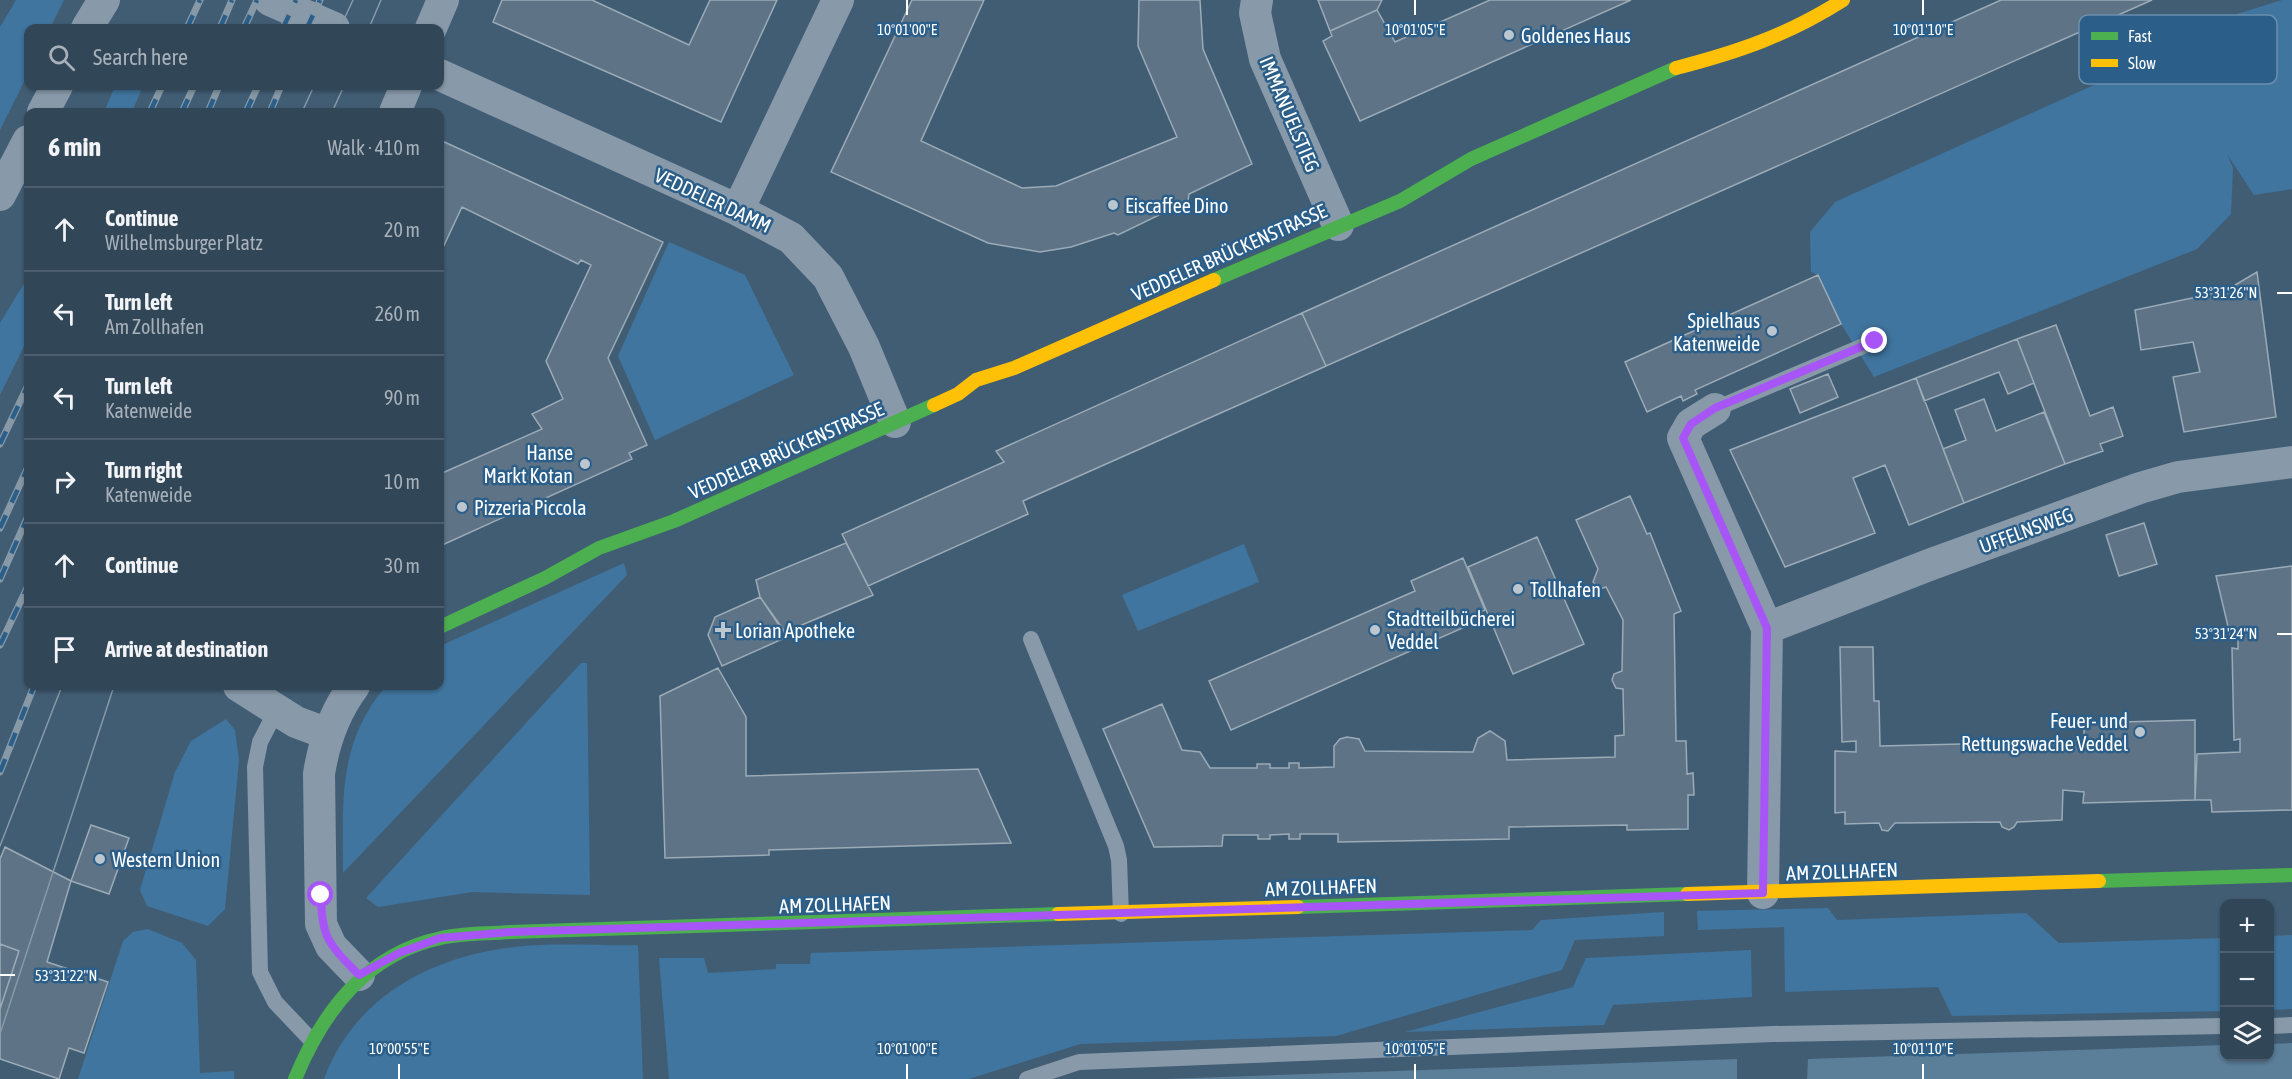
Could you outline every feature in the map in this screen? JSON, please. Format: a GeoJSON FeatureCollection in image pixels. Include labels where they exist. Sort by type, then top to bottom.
{"type":"FeatureCollection","features":[{"type":"Feature","properties":{"kind":"street"},"geometry":{"type":"LineString","coordinates":[[89,24],[104,0]]}},
{"type":"Feature","properties":{"kind":"street"},"geometry":{"type":"LineString","coordinates":[[270,0],[325,24]]}},
{"type":"Feature","properties":{"kind":"street"},"geometry":{"type":"LineString","coordinates":[[433,24],[443,0]]}},
{"type":"Feature","properties":{"kind":"street"},"geometry":{"type":"LineString","coordinates":[[738,210],[838,0]]}},
{"type":"Feature","properties":{"kind":"street","name":"IMMANUELSTIEG"},"geometry":{"type":"LineString","coordinates":[[1257,0],[1255,13],[1265,59],[1338,225]]}},
{"type":"Feature","properties":{"kind":"street","name":"VEDDELER BRÜCKENSTRASSE"},"geometry":{"type":"LineString","coordinates":[[444,625],[628,536],[674,521],[958,394],[976,380],[1014,368],[1338,225],[1400,201],[1472,159],[1674,68],[1741,51],[1812,9],[1843,0]]}},
{"type":"Feature","properties":{"kind":"street","name":"VEDDELER DAMM"},"geometry":{"type":"LineString","coordinates":[[444,77],[738,210],[791,238],[828,276],[864,347],[895,422]]}},
{"type":"Feature","properties":{"kind":"street"},"geometry":{"type":"LineString","coordinates":[[45,108],[55,90]]}},
{"type":"Feature","properties":{"kind":"street"},"geometry":{"type":"LineString","coordinates":[[397,108],[404,90]]}},
{"type":"Feature","properties":{"kind":"street"},"geometry":{"type":"LineString","coordinates":[[0,195],[24,149]]}},
{"type":"Feature","properties":{"kind":"street"},"geometry":{"type":"LineString","coordinates":[[1715,408],[1691,424],[1683,438],[1684,445],[1767,628],[1763,893]]}},
{"type":"Feature","properties":{"kind":"street","name":"UFFELNSWEG"},"geometry":{"type":"LineString","coordinates":[[1767,628],[1929,565],[2140,488],[2178,477],[2292,462]]}},
{"type":"Feature","properties":{"kind":"street"},"geometry":{"type":"LineString","coordinates":[[245,690],[276,711],[328,734]]}},
{"type":"Feature","properties":{"kind":"street"},"geometry":{"type":"LineString","coordinates":[[295,1079],[312,1041],[332,1008],[359,975],[331,946],[321,924],[319,774],[334,716],[351,690]]}},
{"type":"Feature","properties":{"kind":"street","name":"AM ZOLLHAFEN"},"geometry":{"type":"LineString","coordinates":[[359,975],[399,953],[440,938],[510,932],[2292,875]]}},
{"type":"Feature","properties":{"kind":"lane"},"geometry":{"type":"LineString","coordinates":[[1715,408],[1875,341]]}},
{"type":"Feature","properties":{"kind":"lane"},"geometry":{"type":"LineString","coordinates":[[1031,639],[1116,846],[1121,914]]}},
{"type":"Feature","properties":{"kind":"lane"},"geometry":{"type":"LineString","coordinates":[[276,711],[260,742],[255,767],[260,972],[274,1002],[312,1041]]}},
{"type":"Feature","properties":{"kind":"lane"},"geometry":{"type":"LineString","coordinates":[[2274,1026],[2292,1025]]}},
{"type":"Feature","properties":{"kind":"lane"},"geometry":{"type":"LineString","coordinates":[[1027,1079],[1079,1062],[1773,1034],[2220,1026]]}},
{"type":"Feature","properties":{"kind":"shaded area"},"geometry":{"type":"Polygon","coordinates":[[[16,0],[64,0],[52,24],[24,24],[24,82],[0,130],[0,27],[16,0]]]}},
{"type":"Feature","properties":{"kind":"shaded area"},"geometry":{"type":"Polygon","coordinates":[[[2282,0],[2292,0],[2292,189],[2254,195],[2227,154],[2233,168],[2231,214],[2197,249],[1874,377],[1841,324],[1818,275],[1811,272],[1810,232],[1835,202],[2096,84],[2277,84],[2277,15],[2234,15],[2282,0]]]}},
{"type":"Feature","properties":{"kind":"shaded area"},"geometry":{"type":"Polygon","coordinates":[[[113,90],[141,90],[134,108],[106,108],[113,90]]]}},
{"type":"Feature","properties":{"kind":"shaded area"},"geometry":{"type":"Polygon","coordinates":[[[669,242],[745,275],[794,375],[655,440],[618,356],[669,242]]]}},
{"type":"Feature","properties":{"kind":"shaded area"},"geometry":{"type":"Polygon","coordinates":[[[24,284],[24,346],[0,395],[0,323],[24,284]]]}},
{"type":"Feature","properties":{"kind":"shaded area"},"geometry":{"type":"Polygon","coordinates":[[[1244,544],[1259,582],[1138,631],[1122,595],[1244,544]]]}},
{"type":"Feature","properties":{"kind":"shaded area"},"geometry":{"type":"Polygon","coordinates":[[[624,563],[627,575],[343,873],[346,775],[359,729],[383,690],[444,690],[444,644],[624,563]]]}},
{"type":"Feature","properties":{"kind":"shaded area"},"geometry":{"type":"Polygon","coordinates":[[[581,663],[587,663],[590,895],[472,892],[378,907],[366,898],[581,663]]]}},
{"type":"Feature","properties":{"kind":"shaded area"},"geometry":{"type":"Polygon","coordinates":[[[226,719],[235,730],[239,760],[225,909],[208,926],[147,906],[140,890],[175,772],[191,741],[226,719]]]}},
{"type":"Feature","properties":{"kind":"shaded area"},"geometry":{"type":"Polygon","coordinates":[[[1828,908],[1837,920],[2026,913],[2059,943],[2220,938],[2220,1011],[1952,1016],[1938,987],[1785,992],[1784,927],[1698,930],[1697,911],[1828,908]]]}},
{"type":"Feature","properties":{"kind":"shaded area"},"geometry":{"type":"Polygon","coordinates":[[[1664,912],[1664,936],[1575,940],[1562,970],[1336,1036],[1080,1044],[969,1079],[669,1079],[659,958],[704,958],[708,973],[776,969],[776,964],[810,964],[811,953],[1532,930],[1541,920],[1664,912]]]}},
{"type":"Feature","properties":{"kind":"shaded area"},"geometry":{"type":"Polygon","coordinates":[[[148,929],[182,943],[196,960],[200,1073],[234,1071],[234,1079],[78,1079],[123,941],[133,932],[148,929]]]}},
{"type":"Feature","properties":{"kind":"shaded area"},"geometry":{"type":"Polygon","coordinates":[[[2292,935],[2292,1009],[2274,1010],[2274,936],[2292,935]]]}},
{"type":"Feature","properties":{"kind":"shaded area"},"geometry":{"type":"Polygon","coordinates":[[[561,944],[638,945],[643,1079],[324,1079],[337,1050],[355,1025],[376,1004],[400,986],[426,971],[454,960],[515,947],[561,944]]]}},
{"type":"Feature","properties":{"kind":"shaded area"},"geometry":{"type":"Polygon","coordinates":[[[1751,950],[1752,997],[1613,1005],[1604,1025],[1405,1032],[1573,987],[1586,958],[1751,950]]]}},
{"type":"Feature","properties":{"kind":"shaded area"},"geometry":{"type":"Polygon","coordinates":[[[2292,1043],[2292,1079],[1807,1079],[1808,1059],[2220,1045],[2220,1061],[2274,1061],[2274,1044],[2292,1043]]]}},
{"type":"Feature","properties":{"kind":"shaded area"},"geometry":{"type":"Polygon","coordinates":[[[1737,1059],[1737,1079],[1165,1079],[1737,1059]]]}},
{"type":"Feature","properties":{"kind":"building"},"geometry":{"type":"Polygon","coordinates":[[[502,0],[592,0],[689,45],[710,0],[777,0],[721,122],[493,22],[502,0]]]}},
{"type":"Feature","properties":{"kind":"building"},"geometry":{"type":"Polygon","coordinates":[[[912,0],[984,0],[921,141],[1022,188],[1056,186],[1177,137],[1138,46],[1139,0],[1200,0],[1203,49],[1252,164],[1189,194],[1188,201],[1118,235],[1114,233],[1071,247],[1040,252],[988,243],[831,172],[912,0]]]}},
{"type":"Feature","properties":{"kind":"building"},"geometry":{"type":"Polygon","coordinates":[[[1318,0],[1382,0],[1377,10],[1330,31],[1318,0]]]}},
{"type":"Feature","properties":{"kind":"building"},"geometry":{"type":"Polygon","coordinates":[[[1490,0],[1631,0],[1360,121],[1323,41],[1332,36],[1330,31],[1377,10],[1395,42],[1490,0]]]}},
{"type":"Feature","properties":{"kind":"building"},"geometry":{"type":"Polygon","coordinates":[[[2001,0],[2152,0],[2118,15],[2079,15],[2079,32],[1326,366],[1302,313],[2001,0]]]}},
{"type":"Feature","properties":{"kind":"building"},"geometry":{"type":"Polygon","coordinates":[[[444,142],[663,242],[608,358],[647,445],[629,453],[632,459],[444,544],[444,472],[542,429],[532,414],[563,399],[546,361],[591,265],[581,260],[578,264],[462,207],[444,245],[444,142]]]}},
{"type":"Feature","properties":{"kind":"building"},"geometry":{"type":"Polygon","coordinates":[[[2257,272],[2276,417],[2184,432],[2173,377],[2200,372],[2193,342],[2141,350],[2135,310],[2225,291],[2257,272]]]}},
{"type":"Feature","properties":{"kind":"building"},"geometry":{"type":"Polygon","coordinates":[[[1818,275],[1841,324],[1695,390],[1697,394],[1683,401],[1681,396],[1647,412],[1625,362],[1818,275]]]}},
{"type":"Feature","properties":{"kind":"building"},"geometry":{"type":"Polygon","coordinates":[[[1302,313],[1326,366],[1023,501],[1028,514],[868,586],[842,534],[1004,462],[996,451],[1302,313]]]}},
{"type":"Feature","properties":{"kind":"building"},"geometry":{"type":"Polygon","coordinates":[[[2056,325],[2090,416],[2113,407],[2123,436],[2100,444],[2103,451],[2065,464],[2017,339],[2056,325]]]}},
{"type":"Feature","properties":{"kind":"building"},"geometry":{"type":"Polygon","coordinates":[[[2017,339],[2034,383],[2008,394],[1999,372],[1924,401],[1916,378],[2017,339]]]}},
{"type":"Feature","properties":{"kind":"building"},"geometry":{"type":"Polygon","coordinates":[[[1828,374],[1838,397],[1800,413],[1790,389],[1828,374]]]}},
{"type":"Feature","properties":{"kind":"building"},"geometry":{"type":"Polygon","coordinates":[[[1916,378],[1964,503],[1909,525],[1885,465],[1853,478],[1875,533],[1785,567],[1730,450],[1916,378]]]}},
{"type":"Feature","properties":{"kind":"building"},"geometry":{"type":"Polygon","coordinates":[[[1984,399],[1996,431],[2044,412],[2065,464],[1964,503],[1943,449],[1966,440],[1955,410],[1984,399]]]}},
{"type":"Feature","properties":{"kind":"building"},"geometry":{"type":"Polygon","coordinates":[[[1630,496],[1647,534],[1650,533],[1681,611],[1674,614],[1676,741],[1686,741],[1687,774],[1693,773],[1694,795],[1688,795],[1688,829],[1627,830],[1627,825],[1509,827],[1509,839],[1338,842],[1338,834],[1300,834],[1300,839],[1289,839],[1289,834],[1270,835],[1270,839],[1258,839],[1258,835],[1223,835],[1222,846],[1154,847],[1103,729],[1162,704],[1182,750],[1200,752],[1210,768],[1257,768],[1257,764],[1270,764],[1270,768],[1289,768],[1289,763],[1299,763],[1299,768],[1334,767],[1334,746],[1340,739],[1347,737],[1359,739],[1365,751],[1473,752],[1478,738],[1490,731],[1505,741],[1507,760],[1615,757],[1615,736],[1624,735],[1623,689],[1616,688],[1612,680],[1614,674],[1622,671],[1623,620],[1606,587],[1600,589],[1593,582],[1598,569],[1576,520],[1630,496]]]}},
{"type":"Feature","properties":{"kind":"building"},"geometry":{"type":"Polygon","coordinates":[[[2144,523],[2157,564],[2119,576],[2106,535],[2144,523]]]}},
{"type":"Feature","properties":{"kind":"building","name":"Tollhafen"},"geometry":{"type":"Polygon","coordinates":[[[1537,537],[1584,644],[1513,674],[1468,567],[1537,537]]]}},
{"type":"Feature","properties":{"kind":"building"},"geometry":{"type":"Polygon","coordinates":[[[846,543],[873,595],[785,632],[760,597],[756,580],[846,543]]]}},
{"type":"Feature","properties":{"kind":"building"},"geometry":{"type":"Polygon","coordinates":[[[1463,558],[1485,610],[1471,617],[1474,623],[1231,730],[1209,681],[1415,591],[1411,581],[1463,558]]]}},
{"type":"Feature","properties":{"kind":"building"},"geometry":{"type":"Polygon","coordinates":[[[2292,566],[2292,810],[2212,812],[2211,800],[2195,800],[2197,754],[2240,752],[2240,739],[2234,740],[2232,648],[2238,649],[2238,640],[2231,639],[2216,576],[2292,566]]]}},
{"type":"Feature","properties":{"kind":"building"},"geometry":{"type":"Polygon","coordinates":[[[760,597],[787,637],[722,666],[708,635],[715,617],[760,597]]]}},
{"type":"Feature","properties":{"kind":"building","name":"Feuer- und Rettungswache Veddel"},"geometry":{"type":"Polygon","coordinates":[[[1840,647],[1873,647],[1874,701],[1879,701],[1880,746],[2084,741],[2084,723],[2195,720],[2195,800],[2083,803],[2084,792],[2063,790],[2062,820],[2017,822],[2009,830],[2002,827],[2000,822],[1895,823],[1888,831],[1882,830],[1879,823],[1845,824],[1845,812],[1835,813],[1835,751],[1856,752],[1856,741],[1842,742],[1840,647]]]}},
{"type":"Feature","properties":{"kind":"building"},"geometry":{"type":"Polygon","coordinates":[[[718,668],[746,717],[746,776],[978,769],[1011,843],[769,850],[769,855],[665,858],[660,696],[718,668]]]}},
{"type":"Feature","properties":{"kind":"building","name":"Western Union"},"geometry":{"type":"Polygon","coordinates":[[[91,825],[129,838],[109,894],[71,881],[91,825]]]}},
{"type":"Feature","properties":{"kind":"building"},"geometry":{"type":"Polygon","coordinates":[[[5,847],[71,881],[47,962],[108,982],[84,1053],[69,1048],[59,1079],[0,1059],[0,859],[5,847]]]}},
{"type":"Feature","properties":{"kind":"building"},"geometry":{"type":"Polygon","coordinates":[[[0,944],[19,951],[0,1009],[0,944]]]}},
{"type":"Feature","properties":{"kind":"tram line"},"geometry":{"type":"LineString","coordinates":[[342,24],[353,0]]}},
{"type":"Feature","properties":{"kind":"tram line"},"geometry":{"type":"LineString","coordinates":[[371,24],[381,0]]}},
{"type":"Feature","properties":{"kind":"tram line"},"geometry":{"type":"LineString","coordinates":[[304,108],[312,90]]}},
{"type":"Feature","properties":{"kind":"tram line"},"geometry":{"type":"LineString","coordinates":[[334,108],[342,90]]}},
{"type":"Feature","properties":{"kind":"tram line"},"geometry":{"type":"LineString","coordinates":[[0,846],[60,690]]}},
{"type":"Feature","properties":{"kind":"tram line"},"geometry":{"type":"LineString","coordinates":[[0,1034],[113,690]]}},
{"type":"Feature","properties":{"kind":"railway"},"geometry":{"type":"LineString","coordinates":[[189,24],[200,0]]}},
{"type":"Feature","properties":{"kind":"railway"},"geometry":{"type":"LineString","coordinates":[[222,24],[232,0]]}},
{"type":"Feature","properties":{"kind":"railway"},"geometry":{"type":"LineString","coordinates":[[246,24],[257,0]]}},
{"type":"Feature","properties":{"kind":"railway"},"geometry":{"type":"LineString","coordinates":[[285,24],[296,0]]}},
{"type":"Feature","properties":{"kind":"railway"},"geometry":{"type":"LineString","coordinates":[[309,24],[320,0]]}},
{"type":"Feature","properties":{"kind":"railway"},"geometry":{"type":"LineString","coordinates":[[152,108],[160,90]]}},
{"type":"Feature","properties":{"kind":"railway"},"geometry":{"type":"LineString","coordinates":[[184,108],[192,90]]}},
{"type":"Feature","properties":{"kind":"railway"},"geometry":{"type":"LineString","coordinates":[[210,108],[217,90]]}},
{"type":"Feature","properties":{"kind":"railway"},"geometry":{"type":"LineString","coordinates":[[248,108],[256,90]]}},
{"type":"Feature","properties":{"kind":"railway"},"geometry":{"type":"LineString","coordinates":[[272,108],[279,90]]}},
{"type":"Feature","properties":{"kind":"railway"},"geometry":{"type":"LineString","coordinates":[[0,444],[24,393]]}},
{"type":"Feature","properties":{"kind":"railway"},"geometry":{"type":"LineString","coordinates":[[0,528],[24,476]]}},
{"type":"Feature","properties":{"kind":"railway"},"geometry":{"type":"LineString","coordinates":[[0,579],[24,525]]}},
{"type":"Feature","properties":{"kind":"railway"},"geometry":{"type":"LineString","coordinates":[[0,645],[24,594]]}},
{"type":"Feature","properties":{"kind":"railway"},"geometry":{"type":"LineString","coordinates":[[0,772],[32,690]]}},
{"type":"Feature","properties":{"kind":"traffic: fast"},"geometry":{"type":"LineString","coordinates":[[1214,280],[1400,201],[1471,159],[1676,68]]}},
{"type":"Feature","properties":{"kind":"traffic: fast"},"geometry":{"type":"LineString","coordinates":[[444,625],[545,578],[599,548],[674,521],[934,405]]}},
{"type":"Feature","properties":{"kind":"traffic: fast"},"geometry":{"type":"LineString","coordinates":[[2099,881],[2292,875]]}},
{"type":"Feature","properties":{"kind":"traffic: fast"},"geometry":{"type":"LineString","coordinates":[[1298,907],[1687,894]]}},
{"type":"Feature","properties":{"kind":"traffic: fast"},"geometry":{"type":"LineString","coordinates":[[295,1079],[319,1031],[350,989],[390,957],[414,946],[441,938],[466,934],[510,932],[1058,914]]}},
{"type":"Feature","properties":{"kind":"traffic: slow"},"geometry":{"type":"LineString","coordinates":[[1676,68],[1721,56],[1782,33],[1843,0]]}},
{"type":"Feature","properties":{"kind":"traffic: slow"},"geometry":{"type":"LineString","coordinates":[[934,405],[958,394],[976,380],[1014,368],[1214,280]]}},
{"type":"Feature","properties":{"kind":"traffic: slow"},"geometry":{"type":"LineString","coordinates":[[1687,894],[2099,881]]}},
{"type":"Feature","properties":{"kind":"traffic: slow"},"geometry":{"type":"LineString","coordinates":[[1058,914],[1298,907]]}},
{"type":"Feature","properties":{"kind":"place","name":"Goldenes Haus"},"geometry":{"type":"Point","coordinates":[1509,35]}},
{"type":"Feature","properties":{"kind":"place","name":"Eiscaffee Dino"},"geometry":{"type":"Point","coordinates":[1113,205]}},
{"type":"Feature","properties":{"kind":"place","name":"Spielhaus Katenweide"},"geometry":{"type":"Point","coordinates":[1772,331]}},
{"type":"Feature","properties":{"kind":"place","name":"Hanse Markt Kotan"},"geometry":{"type":"Point","coordinates":[585,464]}},
{"type":"Feature","properties":{"kind":"place","name":"Pizzeria Piccola"},"geometry":{"type":"Point","coordinates":[462,507]}},
{"type":"Feature","properties":{"kind":"place","name":"Tollhafen"},"geometry":{"type":"Point","coordinates":[1518,589]}},
{"type":"Feature","properties":{"kind":"place","name":"Lorian Apotheke"},"geometry":{"type":"Point","coordinates":[723,630]}},
{"type":"Feature","properties":{"kind":"place","name":"Stadtteilbücherei Veddel"},"geometry":{"type":"Point","coordinates":[1375,630]}},
{"type":"Feature","properties":{"kind":"place","name":"Feuer- und Rettungswache Veddel"},"geometry":{"type":"Point","coordinates":[2140,732]}},
{"type":"Feature","properties":{"kind":"place","name":"Western Union"},"geometry":{"type":"Point","coordinates":[100,859]}},
{"type":"Feature","properties":{"kind":"route"},"geometry":{"type":"LineString","coordinates":[[321,895],[321,924],[331,946],[359,975],[399,953],[440,938],[510,932],[646,930],[1763,893],[1767,628],[1684,445],[1683,438],[1691,424],[1715,408],[1875,341]]}}]}
